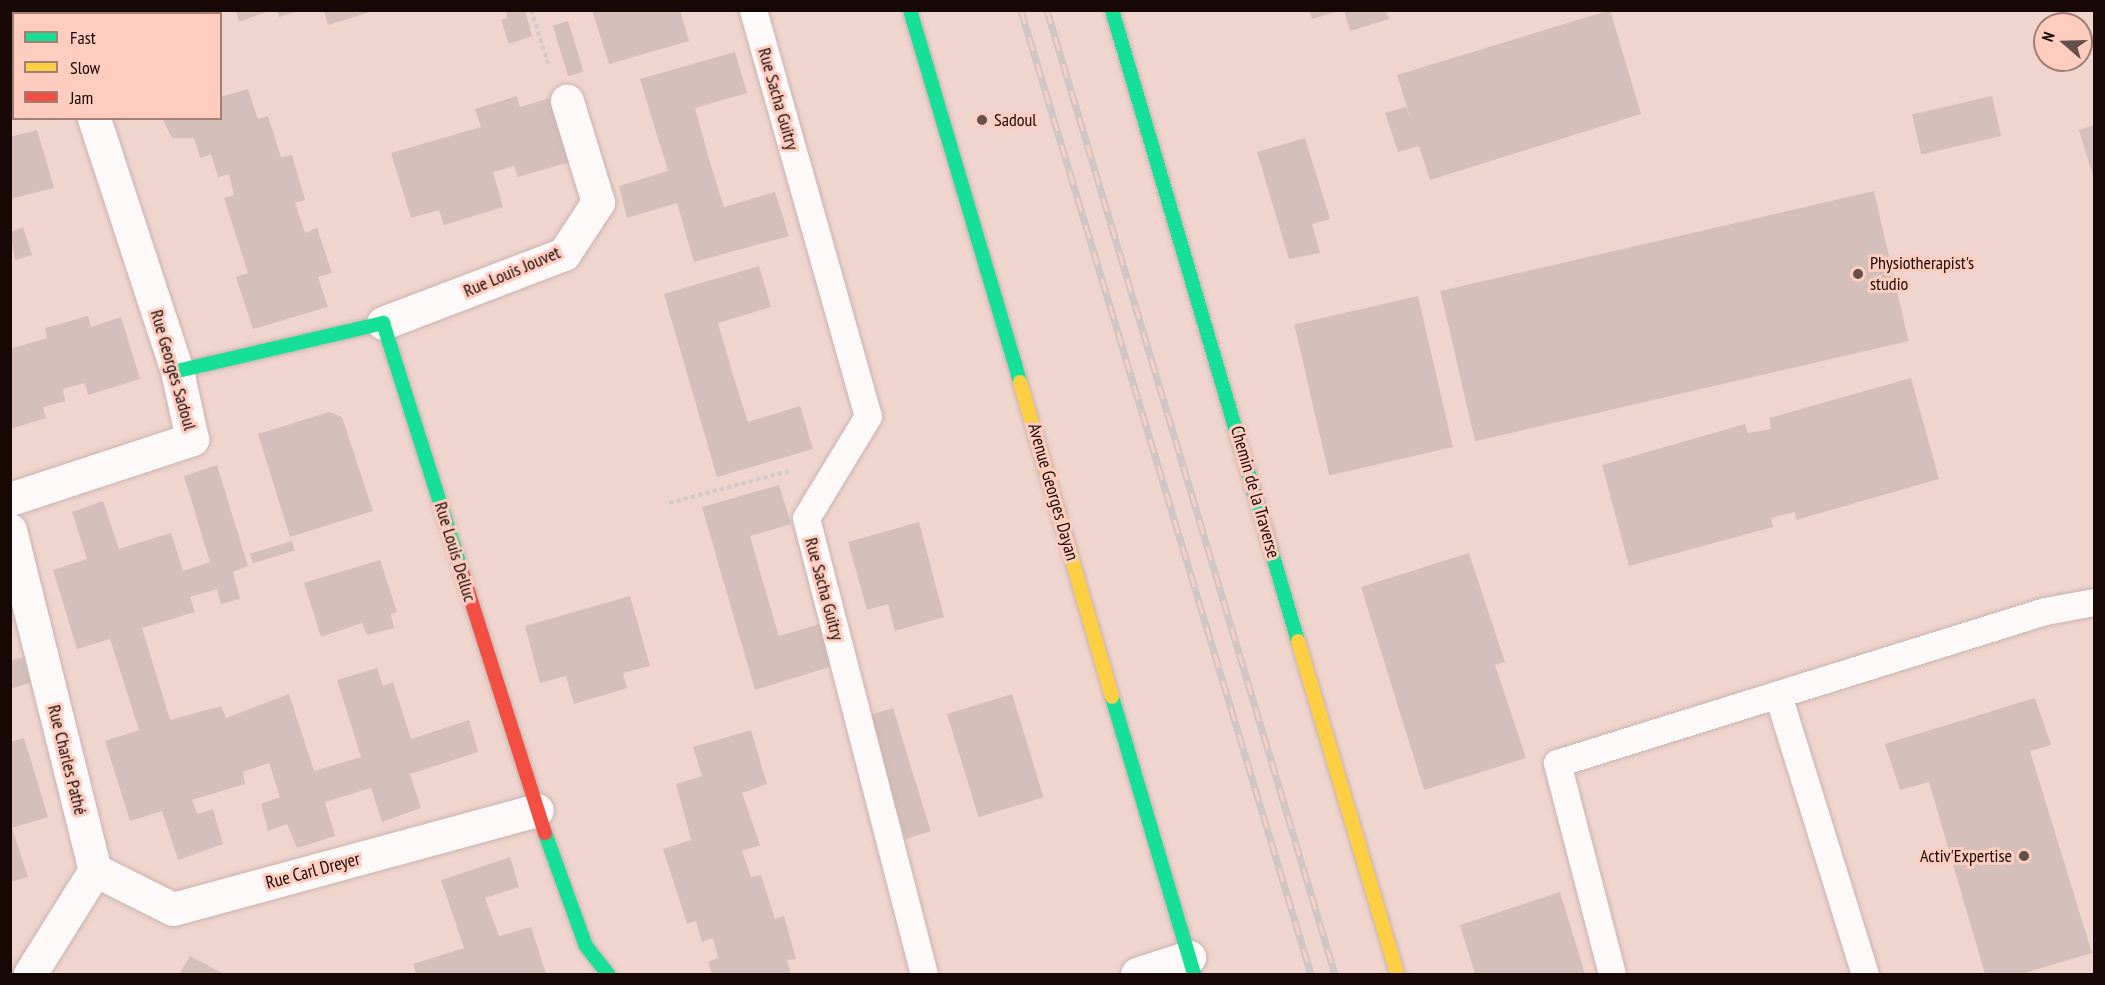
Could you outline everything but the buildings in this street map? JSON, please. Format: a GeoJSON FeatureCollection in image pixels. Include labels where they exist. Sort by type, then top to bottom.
{"type":"FeatureCollection","features":[{"type":"Feature","properties":{"kind":"street","name":"Avenue Georges Dayan"},"geometry":{"type":"LineString","coordinates":[[910,10],[1191,966]]}},
{"type":"Feature","properties":{"kind":"street","name":"Chemin de la Traverse"},"geometry":{"type":"LineString","coordinates":[[1112,10],[1397,975]]}},
{"type":"Feature","properties":{"kind":"street","name":"Rue Louis Jouvet"},"geometry":{"type":"LineString","coordinates":[[383,323],[564,254],[598,202],[567,101]]}},
{"type":"Feature","properties":{"kind":"street","name":"Rue Georges Sadoul"},"geometry":{"type":"LineString","coordinates":[[10,499],[192,439],[177,371],[95,120]]}},
{"type":"Feature","properties":{"kind":"street"},"geometry":{"type":"LineString","coordinates":[[177,371],[383,323]]}},
{"type":"Feature","properties":{"kind":"street","name":"Rue Louis Delluc"},"geometry":{"type":"LineString","coordinates":[[383,323],[537,810],[586,946],[608,975]]}},
{"type":"Feature","properties":{"kind":"street","name":"Rue Charles Pathé"},"geometry":{"type":"LineString","coordinates":[[10,530],[95,870]]}},
{"type":"Feature","properties":{"kind":"street","name":"Rue Carl Dreyer"},"geometry":{"type":"LineString","coordinates":[[95,870],[173,909],[537,810]]}},
{"type":"Feature","properties":{"kind":"street"},"geometry":{"type":"LineString","coordinates":[[30,975],[95,870]]}},
{"type":"Feature","properties":{"kind":"street"},"geometry":{"type":"LineString","coordinates":[[1137,975],[1191,966]]}},
{"type":"Feature","properties":{"kind":"lane","name":"Rue Sacha Guitry"},"geometry":{"type":"LineString","coordinates":[[753,10],[868,416],[806,518],[924,975]]}},
{"type":"Feature","properties":{"kind":"lane"},"geometry":{"type":"LineString","coordinates":[[1612,975],[1557,764],[2044,611],[2094,602]]}},
{"type":"Feature","properties":{"kind":"lane"},"geometry":{"type":"LineString","coordinates":[[1778,694],[1865,975]]}},
{"type":"Feature","properties":{"kind":"path"},"geometry":{"type":"LineString","coordinates":[[531,10],[552,77],[567,101]]}},
{"type":"Feature","properties":{"kind":"path"},"geometry":{"type":"LineString","coordinates":[[669,502],[781,470],[831,476]]}},
{"type":"Feature","properties":{"kind":"railway"},"geometry":{"type":"LineString","coordinates":[[1021,10],[1311,974]]}},
{"type":"Feature","properties":{"kind":"railway"},"geometry":{"type":"LineString","coordinates":[[1047,10],[1335,974]]}},
{"type":"Feature","properties":{"kind":"traffic: fast"},"geometry":{"type":"LineString","coordinates":[[910,10],[1020,382]]}},
{"type":"Feature","properties":{"kind":"traffic: fast"},"geometry":{"type":"LineString","coordinates":[[1112,10],[1298,641]]}},
{"type":"Feature","properties":{"kind":"traffic: fast"},"geometry":{"type":"LineString","coordinates":[[177,371],[383,323],[463,575]]}},
{"type":"Feature","properties":{"kind":"traffic: fast"},"geometry":{"type":"LineString","coordinates":[[1112,697],[1194,974]]}},
{"type":"Feature","properties":{"kind":"traffic: fast"},"geometry":{"type":"LineString","coordinates":[[545,833],[586,946],[608,974]]}},
{"type":"Feature","properties":{"kind":"traffic: slow"},"geometry":{"type":"LineString","coordinates":[[1020,382],[1112,697]]}},
{"type":"Feature","properties":{"kind":"traffic: slow"},"geometry":{"type":"LineString","coordinates":[[1298,641],[1397,974]]}},
{"type":"Feature","properties":{"kind":"traffic: jam"},"geometry":{"type":"LineString","coordinates":[[463,575],[545,833]]}},
{"type":"Feature","properties":{"kind":"place","name":"Sadoul"},"geometry":{"type":"Point","coordinates":[982,120]}},
{"type":"Feature","properties":{"kind":"place","name":"Physiotherapist's studio"},"geometry":{"type":"Point","coordinates":[1858,274]}},
{"type":"Feature","properties":{"kind":"place","name":"Activ'Expertise"},"geometry":{"type":"Point","coordinates":[2024,856]}}]}
